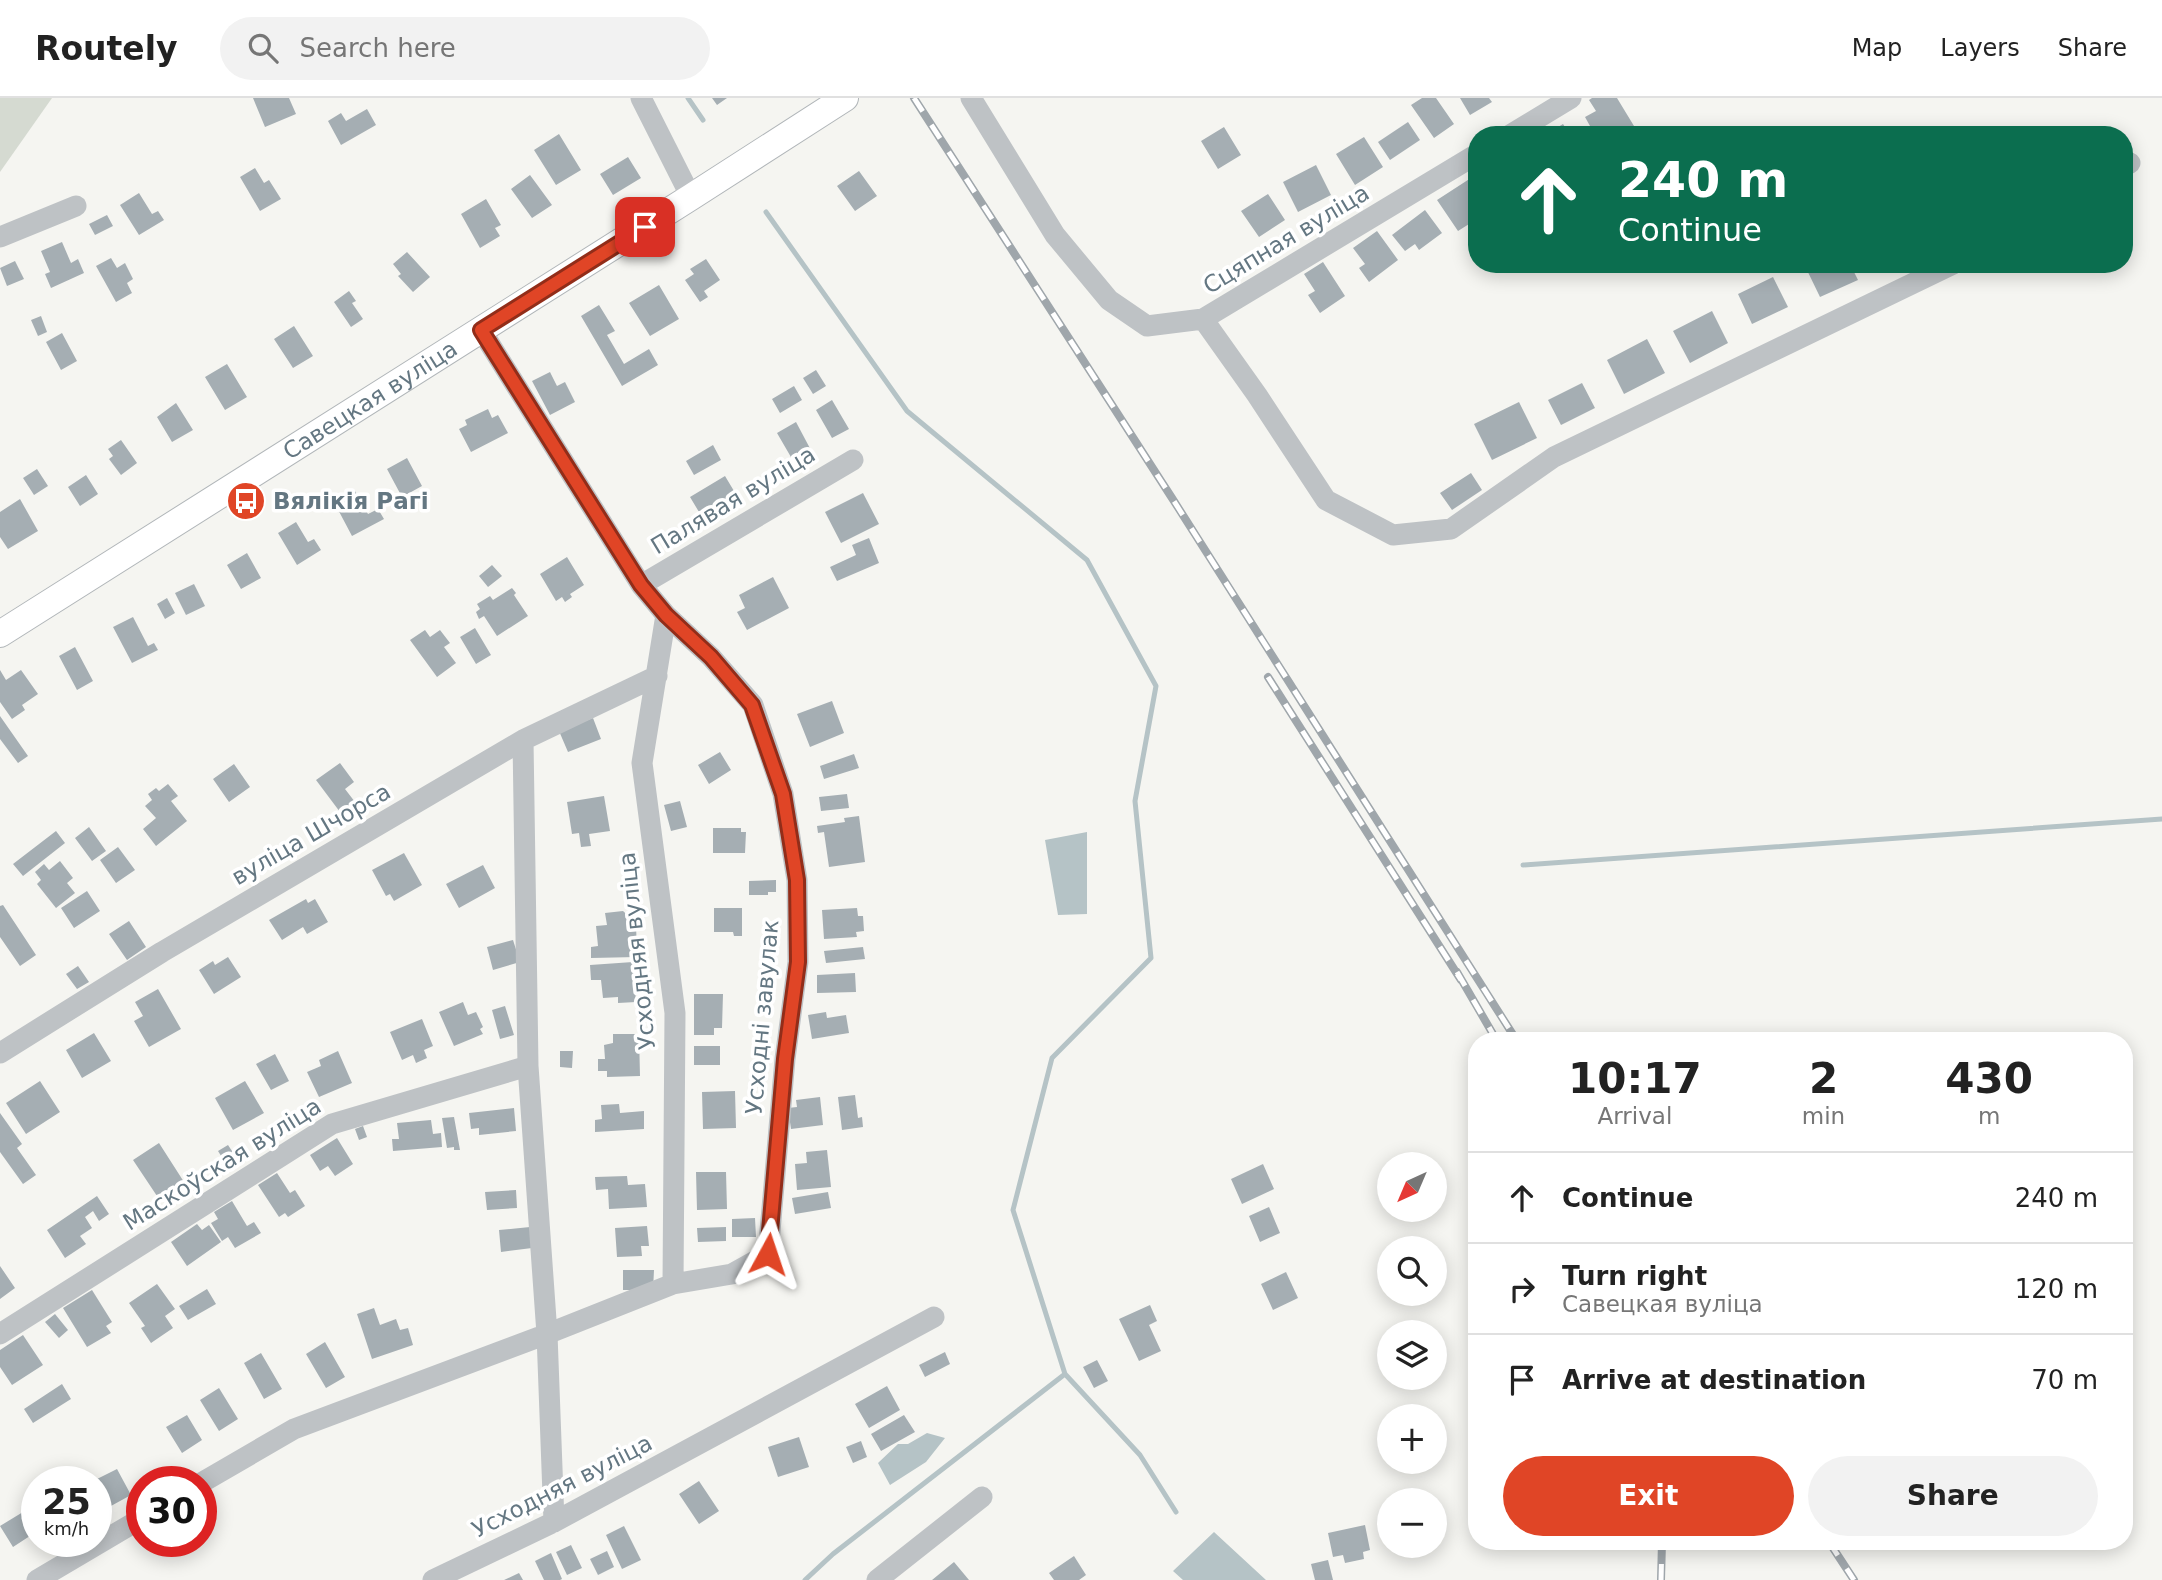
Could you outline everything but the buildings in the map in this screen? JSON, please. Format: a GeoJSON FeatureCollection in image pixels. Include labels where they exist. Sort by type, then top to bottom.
{"type":"FeatureCollection","features":[{"type":"Feature","properties":{"kind":"main road","name":"Савецкая вуліца"},"geometry":{"type":"LineString","coordinates":[[0,634],[845,98]]}},
{"type":"Feature","properties":{"kind":"street"},"geometry":{"type":"LineString","coordinates":[[641,98],[691,197]]}},
{"type":"Feature","properties":{"kind":"street","name":"Сцяпная вуліца"},"geometry":{"type":"LineString","coordinates":[[971,98],[1055,235],[1109,300],[1147,326],[1203,319],[1468,159]]}},
{"type":"Feature","properties":{"kind":"street"},"geometry":{"type":"LineString","coordinates":[[1525,126],[1571,98]]}},
{"type":"Feature","properties":{"kind":"street"},"geometry":{"type":"LineString","coordinates":[[0,237],[76,206]]}},
{"type":"Feature","properties":{"kind":"street"},"geometry":{"type":"LineString","coordinates":[[1203,319],[1257,395],[1325,500],[1393,535],[1451,529],[1554,457],[1934,273]]}},
{"type":"Feature","properties":{"kind":"street","name":"Усходні завулак"},"geometry":{"type":"LineString","coordinates":[[481,330],[641,585],[666,615],[711,657],[752,705],[783,794],[797,880],[798,962],[785,1059],[768,1254],[732,1274],[673,1284]]}},
{"type":"Feature","properties":{"kind":"street","name":"Палявая вуліца"},"geometry":{"type":"LineString","coordinates":[[641,585],[853,460]]}},
{"type":"Feature","properties":{"kind":"street","name":"Усходняя вуліца"},"geometry":{"type":"LineString","coordinates":[[666,615],[642,763],[675,1013],[673,1284]]}},
{"type":"Feature","properties":{"kind":"street","name":"вуліца Шчорса"},"geometry":{"type":"LineString","coordinates":[[0,1053],[162,952],[523,740],[657,677]]}},
{"type":"Feature","properties":{"kind":"street"},"geometry":{"type":"LineString","coordinates":[[523,740],[528,1066],[547,1334],[554,1522]]}},
{"type":"Feature","properties":{"kind":"street","name":"Маскоўская вуліца"},"geometry":{"type":"LineString","coordinates":[[0,1334],[332,1124],[528,1066]]}},
{"type":"Feature","properties":{"kind":"street"},"geometry":{"type":"LineString","coordinates":[[217,1474],[294,1429],[673,1284]]}},
{"type":"Feature","properties":{"kind":"street","name":"Усходняя вуліца"},"geometry":{"type":"LineString","coordinates":[[433,1580],[554,1522],[934,1317]]}},
{"type":"Feature","properties":{"kind":"street"},"geometry":{"type":"LineString","coordinates":[[877,1580],[982,1497]]}},
{"type":"Feature","properties":{"kind":"street"},"geometry":{"type":"LineString","coordinates":[[37,1580],[126,1527]]}},
{"type":"Feature","properties":{"kind":"shaded area"},"geometry":{"type":"Polygon","coordinates":[[[0,98],[52,98],[0,172],[0,98]]]}},
{"type":"Feature","properties":{"kind":"shaded area"},"geometry":{"type":"Polygon","coordinates":[[[1087,832],[1087,914],[1058,915],[1045,840],[1087,832]]]}},
{"type":"Feature","properties":{"kind":"shaded area"},"geometry":{"type":"Polygon","coordinates":[[[927,1433],[945,1438],[926,1462],[890,1485],[878,1463],[898,1444],[908,1444],[927,1433]]]}},
{"type":"Feature","properties":{"kind":"shaded area"},"geometry":{"type":"Polygon","coordinates":[[[1214,1532],[1266,1580],[1183,1580],[1173,1571],[1214,1532]]]}},
{"type":"Feature","properties":{"kind":"waterway"},"geometry":{"type":"LineString","coordinates":[[688,98],[703,120]]}},
{"type":"Feature","properties":{"kind":"waterway"},"geometry":{"type":"LineString","coordinates":[[766,212],[907,411],[1087,560],[1156,686],[1135,801],[1151,958],[1052,1058],[1013,1210],[1065,1374],[1140,1455],[1176,1512]]}},
{"type":"Feature","properties":{"kind":"waterway"},"geometry":{"type":"LineString","coordinates":[[1523,865],[2162,819]]}},
{"type":"Feature","properties":{"kind":"waterway"},"geometry":{"type":"LineString","coordinates":[[805,1580],[833,1554],[1065,1374]]}},
{"type":"Feature","properties":{"kind":"railway"},"geometry":{"type":"LineString","coordinates":[[914,98],[1511,1032]]}},
{"type":"Feature","properties":{"kind":"railway"},"geometry":{"type":"LineString","coordinates":[[1268,677],[1461,980]]}},
{"type":"Feature","properties":{"kind":"railway"},"geometry":{"type":"LineString","coordinates":[[1457,972],[1492,1032]]}},
{"type":"Feature","properties":{"kind":"railway"},"geometry":{"type":"LineString","coordinates":[[1661,1580],[1662,1550]]}},
{"type":"Feature","properties":{"kind":"railway"},"geometry":{"type":"LineString","coordinates":[[1834,1550],[1854,1580]]}},
{"type":"Feature","properties":{"kind":"place","name":"Вялікія Рагі"},"geometry":{"type":"Point","coordinates":[246,501]}},
{"type":"Feature","properties":{"kind":"route"},"geometry":{"type":"LineString","coordinates":[[645,227],[481,330],[641,585],[666,615],[711,657],[752,705],[783,794],[797,880],[798,962],[785,1059],[768,1254]]}}]}
